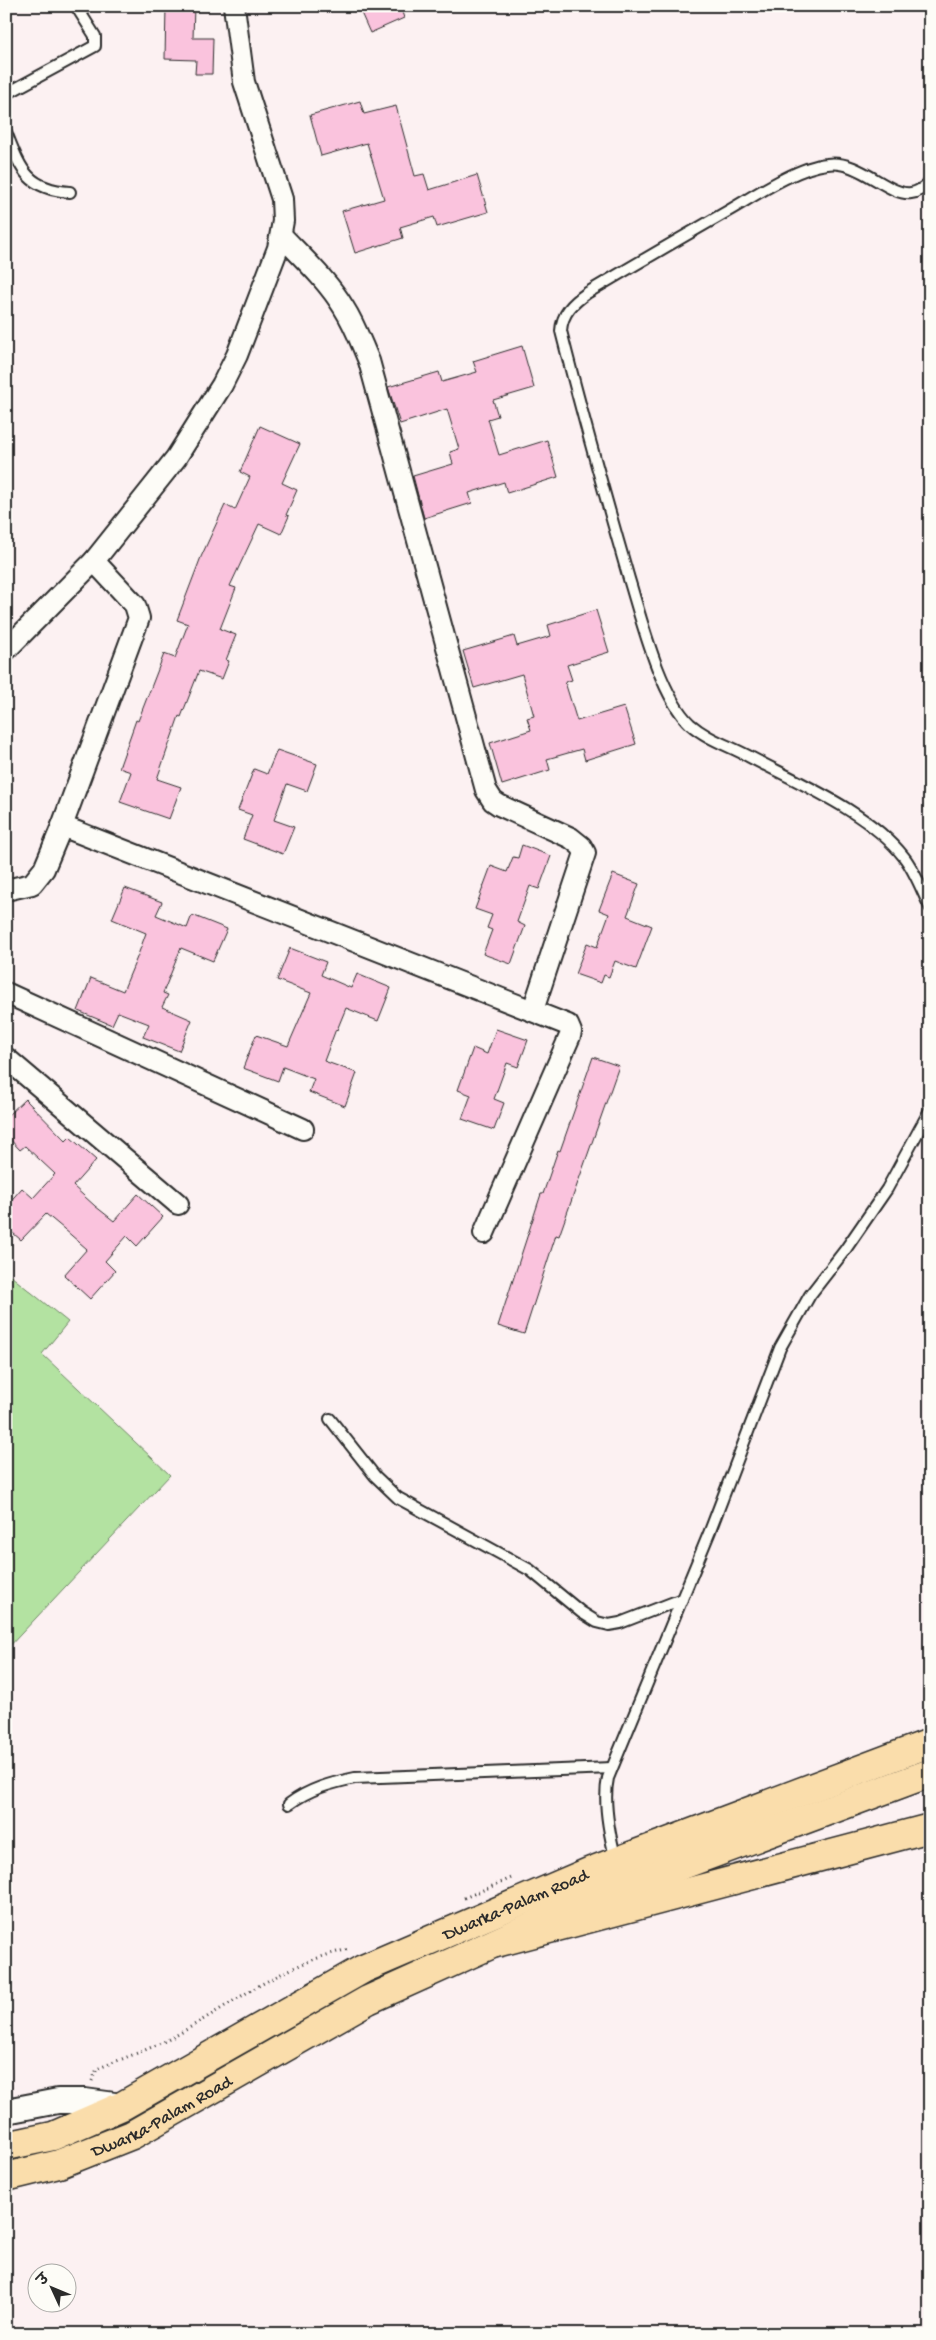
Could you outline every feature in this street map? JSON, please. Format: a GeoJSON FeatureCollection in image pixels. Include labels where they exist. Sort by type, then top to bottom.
{"type":"FeatureCollection","features":[{"type":"Feature","properties":{"kind":"main road","name":"Dwarka-Palam Road"},"geometry":{"type":"LineString","coordinates":[[6,2146],[53,2136],[122,2106],[363,1969],[616,1861],[930,1743]]}},
{"type":"Feature","properties":{"kind":"main road"},"geometry":{"type":"LineString","coordinates":[[496,1943],[599,1896],[930,1773]]}},
{"type":"Feature","properties":{"kind":"main road"},"geometry":{"type":"LineString","coordinates":[[496,1943],[930,1828]]}},
{"type":"Feature","properties":{"kind":"main road","name":"Dwarka-Palam Road"},"geometry":{"type":"LineString","coordinates":[[6,2177],[59,2164],[132,2134],[368,2000],[496,1943]]}},
{"type":"Feature","properties":{"kind":"street"},"geometry":{"type":"LineString","coordinates":[[6,650],[94,561],[176,458],[222,385],[259,300],[278,248],[283,221],[282,199],[244,82],[234,6]]}},
{"type":"Feature","properties":{"kind":"street"},"geometry":{"type":"LineString","coordinates":[[281,235],[328,285],[344,307],[356,330],[368,361],[486,790],[493,801],[499,805],[571,838],[585,853],[533,1010]]}},
{"type":"Feature","properties":{"kind":"street"},"geometry":{"type":"LineString","coordinates":[[6,890],[32,884],[38,878],[62,826],[139,618],[136,604],[94,561]]}},
{"type":"Feature","properties":{"kind":"street"},"geometry":{"type":"LineString","coordinates":[[62,826],[565,1023],[571,1032],[484,1233]]}},
{"type":"Feature","properties":{"kind":"street"},"geometry":{"type":"LineString","coordinates":[[6,993],[304,1129]]}},
{"type":"Feature","properties":{"kind":"street"},"geometry":{"type":"LineString","coordinates":[[6,1058],[178,1204]]}},
{"type":"Feature","properties":{"kind":"street"},"geometry":{"type":"LineString","coordinates":[[6,2111],[58,2101],[84,2100],[122,2106]]}},
{"type":"Feature","properties":{"kind":"lane"},"geometry":{"type":"LineString","coordinates":[[6,94],[96,46],[95,36],[76,6]]}},
{"type":"Feature","properties":{"kind":"lane"},"geometry":{"type":"LineString","coordinates":[[6,132],[24,170],[37,185],[51,190],[70,192]]}},
{"type":"Feature","properties":{"kind":"lane"},"geometry":{"type":"LineString","coordinates":[[930,182],[921,190],[911,194],[889,187],[872,176],[845,164],[827,164],[804,170],[758,193],[587,293],[567,311],[562,321],[561,331],[591,450],[644,625],[665,684],[680,710],[690,723],[708,736],[812,790],[886,836],[905,859],[930,907]]}},
{"type":"Feature","properties":{"kind":"lane"},"geometry":{"type":"LineString","coordinates":[[616,1861],[612,1843],[607,1793],[612,1768],[682,1600],[784,1340],[810,1295],[845,1250],[887,1190],[930,1110]]}},
{"type":"Feature","properties":{"kind":"lane"},"geometry":{"type":"LineString","coordinates":[[330,1419],[375,1476],[398,1498],[530,1570],[581,1612],[597,1622],[609,1625],[620,1623],[682,1600]]}},
{"type":"Feature","properties":{"kind":"lane"},"geometry":{"type":"LineString","coordinates":[[289,1804],[314,1789],[332,1782],[355,1778],[612,1768]]}},
{"type":"Feature","properties":{"kind":"green space"},"geometry":{"type":"Polygon","coordinates":[[[6,1272],[68,1322],[42,1354],[170,1475],[6,1650],[6,1272]]]}},
{"type":"Feature","properties":{"kind":"building"},"geometry":{"type":"Polygon","coordinates":[[[166,6],[194,6],[193,38],[213,38],[212,74],[195,74],[196,60],[165,59],[166,6]]]}},
{"type":"Feature","properties":{"kind":"building"},"geometry":{"type":"Polygon","coordinates":[[[358,6],[400,6],[404,18],[370,33],[358,6]]]}},
{"type":"Feature","properties":{"kind":"building"},"geometry":{"type":"Polygon","coordinates":[[[360,101],[364,114],[396,106],[415,176],[424,174],[429,190],[477,175],[488,212],[437,227],[434,217],[400,227],[403,238],[355,253],[342,211],[384,199],[367,143],[321,156],[310,115],[360,101]]]}},
{"type":"Feature","properties":{"kind":"building"},"geometry":{"type":"Polygon","coordinates":[[[522,346],[534,388],[493,400],[498,416],[488,419],[499,455],[547,440],[558,477],[507,493],[504,482],[469,493],[472,503],[424,518],[413,476],[453,464],[450,452],[459,449],[447,409],[400,424],[388,387],[439,372],[442,382],[477,372],[473,361],[522,346]]]}},
{"type":"Feature","properties":{"kind":"building"},"geometry":{"type":"Polygon","coordinates":[[[260,426],[300,444],[282,483],[297,490],[286,515],[289,516],[281,534],[259,524],[230,586],[236,588],[220,629],[236,635],[226,660],[229,661],[222,679],[199,671],[181,717],[179,716],[157,779],[181,787],[169,819],[120,802],[131,772],[119,768],[136,720],[138,721],[164,654],[175,658],[188,624],[177,620],[201,557],[225,505],[235,510],[250,477],[240,472],[260,426]]]}},
{"type":"Feature","properties":{"kind":"building"},"geometry":{"type":"Polygon","coordinates":[[[596,610],[609,652],[567,665],[572,680],[565,682],[577,721],[624,707],[636,744],[585,760],[582,749],[547,759],[550,770],[502,785],[490,743],[531,730],[527,718],[534,716],[522,674],[474,688],[463,651],[514,636],[517,646],[551,636],[548,625],[596,610]]]}},
{"type":"Feature","properties":{"kind":"building"},"geometry":{"type":"Polygon","coordinates":[[[277,750],[317,764],[307,791],[287,784],[274,820],[294,827],[283,854],[243,839],[252,815],[238,810],[254,769],[267,774],[277,750]]]}},
{"type":"Feature","properties":{"kind":"building"},"geometry":{"type":"Polygon","coordinates":[[[522,845],[551,856],[539,889],[530,886],[517,922],[525,926],[511,964],[483,954],[492,930],[487,928],[492,915],[475,909],[491,866],[507,872],[513,857],[518,858],[522,845]]]}},
{"type":"Feature","properties":{"kind":"building"},"geometry":{"type":"Polygon","coordinates":[[[613,874],[639,884],[627,916],[652,926],[636,969],[615,961],[609,977],[604,975],[601,983],[575,974],[587,943],[597,947],[609,914],[599,910],[613,874]]]}},
{"type":"Feature","properties":{"kind":"building"},"geometry":{"type":"Polygon","coordinates":[[[125,888],[162,902],[156,915],[187,928],[192,915],[227,929],[213,961],[181,948],[163,993],[168,995],[162,1007],[192,1020],[179,1051],[143,1037],[149,1024],[118,1012],[112,1025],[78,1011],[91,978],[123,991],[138,955],[146,933],[112,919],[125,888]]]}},
{"type":"Feature","properties":{"kind":"building"},"geometry":{"type":"Polygon","coordinates":[[[290,948],[326,962],[321,975],[351,988],[357,974],[391,988],[378,1021],[346,1008],[336,1029],[324,1061],[357,1073],[345,1106],[309,1092],[314,1079],[283,1067],[278,1081],[243,1068],[256,1035],[288,1046],[311,993],[277,980],[290,948]]]}},
{"type":"Feature","properties":{"kind":"building"},"geometry":{"type":"Polygon","coordinates":[[[496,1029],[528,1040],[518,1067],[507,1063],[494,1099],[504,1103],[494,1130],[462,1119],[471,1095],[458,1090],[473,1048],[487,1054],[496,1029]]]}},
{"type":"Feature","properties":{"kind":"building"},"geometry":{"type":"Polygon","coordinates":[[[593,1057],[619,1066],[559,1236],[556,1235],[524,1334],[498,1326],[541,1194],[543,1194],[558,1150],[560,1151],[593,1057]]]}},
{"type":"Feature","properties":{"kind":"building"},"geometry":{"type":"Polygon","coordinates":[[[25,1099],[66,1141],[70,1137],[96,1160],[73,1186],[95,1206],[114,1221],[138,1194],[163,1217],[137,1246],[127,1236],[105,1261],[115,1271],[90,1299],[64,1275],[87,1249],[64,1229],[46,1214],[21,1240],[6,1227],[6,1206],[22,1188],[33,1198],[55,1174],[25,1146],[20,1150],[6,1135],[6,1117],[25,1099]]]}}]}
